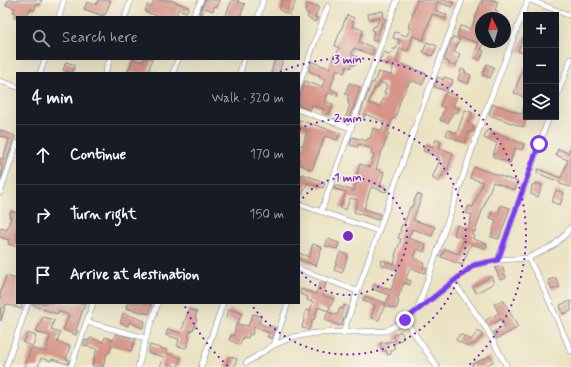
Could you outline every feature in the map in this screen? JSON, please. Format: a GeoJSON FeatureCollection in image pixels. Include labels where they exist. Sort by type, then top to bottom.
{"type":"FeatureCollection","features":[{"type":"Feature","properties":{"kind":"street"},"geometry":{"type":"LineString","coordinates":[[59,16],[64,0]]}},
{"type":"Feature","properties":{"kind":"street"},"geometry":{"type":"LineString","coordinates":[[125,16],[132,0]]}},
{"type":"Feature","properties":{"kind":"street"},"geometry":{"type":"LineString","coordinates":[[193,16],[200,0]]}},
{"type":"Feature","properties":{"kind":"street"},"geometry":{"type":"LineString","coordinates":[[258,16],[263,0]]}},
{"type":"Feature","properties":{"kind":"street"},"geometry":{"type":"LineString","coordinates":[[321,212],[397,0]]}},
{"type":"Feature","properties":{"kind":"street"},"geometry":{"type":"LineString","coordinates":[[343,333],[462,0]]}},
{"type":"Feature","properties":{"kind":"street"},"geometry":{"type":"LineString","coordinates":[[418,308],[480,126],[529,0],[571,16]]}},
{"type":"Feature","properties":{"kind":"street"},"geometry":{"type":"LineString","coordinates":[[300,82],[328,6]]}},
{"type":"Feature","properties":{"kind":"street"},"geometry":{"type":"LineString","coordinates":[[559,90],[571,59]]}},
{"type":"Feature","properties":{"kind":"street"},"geometry":{"type":"LineString","coordinates":[[40,72],[45,60]]}},
{"type":"Feature","properties":{"kind":"street"},"geometry":{"type":"LineString","coordinates":[[105,72],[110,60]]}},
{"type":"Feature","properties":{"kind":"street"},"geometry":{"type":"LineString","coordinates":[[173,72],[178,60]]}},
{"type":"Feature","properties":{"kind":"street"},"geometry":{"type":"LineString","coordinates":[[240,72],[244,60]]}},
{"type":"Feature","properties":{"kind":"street"},"geometry":{"type":"LineString","coordinates":[[0,81],[16,87]]}},
{"type":"Feature","properties":{"kind":"street"},"geometry":{"type":"LineString","coordinates":[[300,110],[350,128]]}},
{"type":"Feature","properties":{"kind":"street"},"geometry":{"type":"LineString","coordinates":[[498,260],[548,120]]}},
{"type":"Feature","properties":{"kind":"street"},"geometry":{"type":"LineString","coordinates":[[0,193],[16,146]]}},
{"type":"Feature","properties":{"kind":"street"},"geometry":{"type":"LineString","coordinates":[[300,204],[378,232]]}},
{"type":"Feature","properties":{"kind":"street"},"geometry":{"type":"LineString","coordinates":[[246,363],[274,345],[293,336],[316,333],[386,330],[405,320],[418,308],[474,265],[498,260],[528,258],[553,246],[565,236],[571,228]]}},
{"type":"Feature","properties":{"kind":"street"},"geometry":{"type":"LineString","coordinates":[[528,258],[541,282],[571,351]]}},
{"type":"Feature","properties":{"kind":"street"},"geometry":{"type":"LineString","coordinates":[[300,270],[357,291]]}},
{"type":"Feature","properties":{"kind":"street"},"geometry":{"type":"LineString","coordinates":[[454,281],[486,328],[507,367]]}},
{"type":"Feature","properties":{"kind":"street"},"geometry":{"type":"LineString","coordinates":[[6,367],[28,304]]}},
{"type":"Feature","properties":{"kind":"street"},"geometry":{"type":"LineString","coordinates":[[71,367],[93,304]]}},
{"type":"Feature","properties":{"kind":"street"},"geometry":{"type":"LineString","coordinates":[[138,367],[158,304]]}},
{"type":"Feature","properties":{"kind":"street"},"geometry":{"type":"LineString","coordinates":[[201,367],[223,304]]}},
{"type":"Feature","properties":{"kind":"street"},"geometry":{"type":"LineString","coordinates":[[274,345],[288,304]]}},
{"type":"Feature","properties":{"kind":"street"},"geometry":{"type":"LineString","coordinates":[[405,320],[436,367]]}},
{"type":"Feature","properties":{"kind":"street"},"geometry":{"type":"LineString","coordinates":[[87,322],[146,338]]}},
{"type":"Feature","properties":{"kind":"building"},"geometry":{"type":"Polygon","coordinates":[[[8,0],[42,0],[40,5],[36,4],[35,10],[30,9],[27,16],[14,17],[16,13],[13,12],[15,8],[6,5],[8,0]]]}},
{"type":"Feature","properties":{"kind":"building"},"geometry":{"type":"Polygon","coordinates":[[[98,0],[111,0],[105,15],[103,14],[103,16],[84,9],[87,2],[96,5],[98,0]]]}},
{"type":"Feature","properties":{"kind":"building"},"geometry":{"type":"Polygon","coordinates":[[[154,0],[170,0],[189,7],[186,12],[178,9],[176,16],[159,16],[145,12],[147,5],[151,7],[154,0]]]}},
{"type":"Feature","properties":{"kind":"building"},"geometry":{"type":"Polygon","coordinates":[[[205,0],[219,0],[217,7],[214,6],[213,11],[205,8],[202,14],[199,13],[205,0]]]}},
{"type":"Feature","properties":{"kind":"building"},"geometry":{"type":"Polygon","coordinates":[[[232,0],[239,0],[238,2],[245,4],[240,16],[225,16],[232,0]]]}},
{"type":"Feature","properties":{"kind":"building"},"geometry":{"type":"Polygon","coordinates":[[[282,0],[296,0],[290,15],[279,10],[282,0]]]}},
{"type":"Feature","properties":{"kind":"building"},"geometry":{"type":"Polygon","coordinates":[[[417,0],[447,0],[454,3],[452,7],[437,2],[435,10],[447,15],[445,19],[432,14],[423,40],[413,36],[408,51],[400,48],[396,62],[427,74],[422,85],[410,81],[401,98],[395,119],[393,118],[388,132],[389,133],[376,169],[384,172],[380,186],[387,188],[386,192],[371,187],[364,209],[380,214],[378,220],[354,212],[358,200],[350,198],[346,210],[340,208],[346,192],[334,189],[335,185],[354,191],[360,164],[370,167],[374,154],[371,153],[372,149],[358,144],[358,147],[350,145],[352,137],[367,141],[368,138],[370,139],[373,128],[382,131],[385,122],[365,114],[363,119],[359,118],[372,82],[374,83],[378,72],[391,75],[393,68],[389,66],[390,64],[379,62],[384,52],[391,55],[393,49],[396,49],[400,40],[393,38],[395,32],[407,36],[417,0]],[[380,82],[377,89],[375,88],[368,103],[380,107],[386,93],[384,93],[387,85],[380,82]]]}},
{"type":"Feature","properties":{"kind":"building"},"geometry":{"type":"Polygon","coordinates":[[[482,0],[494,0],[498,2],[495,10],[498,12],[477,12],[482,0]]]}},
{"type":"Feature","properties":{"kind":"building"},"geometry":{"type":"Polygon","coordinates":[[[307,4],[319,7],[315,17],[318,18],[315,22],[307,17],[309,13],[305,12],[307,4]]]}},
{"type":"Feature","properties":{"kind":"building"},"geometry":{"type":"Polygon","coordinates":[[[383,11],[384,19],[386,19],[384,23],[382,23],[376,41],[372,40],[374,31],[372,30],[374,26],[376,27],[380,17],[369,19],[368,14],[383,11]]]}},
{"type":"Feature","properties":{"kind":"building"},"geometry":{"type":"Polygon","coordinates":[[[347,15],[354,18],[352,26],[363,30],[359,42],[374,48],[372,55],[354,48],[351,54],[357,57],[354,65],[352,64],[350,68],[347,66],[344,73],[337,69],[330,89],[338,93],[337,96],[328,93],[325,102],[333,104],[329,115],[322,113],[324,109],[312,105],[310,110],[300,106],[300,95],[305,81],[322,87],[325,79],[319,77],[320,75],[309,71],[312,62],[329,68],[334,55],[336,56],[339,48],[335,46],[347,15]]]}},
{"type":"Feature","properties":{"kind":"building"},"geometry":{"type":"Polygon","coordinates":[[[475,18],[475,42],[457,36],[460,26],[471,29],[475,18]]]}},
{"type":"Feature","properties":{"kind":"building"},"geometry":{"type":"Polygon","coordinates":[[[453,37],[460,39],[454,52],[460,54],[456,66],[448,64],[449,62],[444,60],[453,37]]]}},
{"type":"Feature","properties":{"kind":"building"},"geometry":{"type":"Polygon","coordinates":[[[523,38],[523,53],[518,51],[523,38]]]}},
{"type":"Feature","properties":{"kind":"building"},"geometry":{"type":"Polygon","coordinates":[[[427,42],[437,46],[432,56],[423,52],[427,42]]]}},
{"type":"Feature","properties":{"kind":"building"},"geometry":{"type":"Polygon","coordinates":[[[477,48],[482,48],[481,50],[484,51],[480,60],[473,57],[477,48]]]}},
{"type":"Feature","properties":{"kind":"building"},"geometry":{"type":"Polygon","coordinates":[[[133,60],[143,62],[144,60],[152,60],[148,72],[127,72],[133,60]]]}},
{"type":"Feature","properties":{"kind":"building"},"geometry":{"type":"Polygon","coordinates":[[[275,60],[283,60],[279,72],[271,72],[275,60]]]}},
{"type":"Feature","properties":{"kind":"building"},"geometry":{"type":"Polygon","coordinates":[[[66,62],[75,65],[72,72],[63,70],[66,62]]]}},
{"type":"Feature","properties":{"kind":"building"},"geometry":{"type":"Polygon","coordinates":[[[487,64],[494,67],[490,78],[482,75],[487,64]]]}},
{"type":"Feature","properties":{"kind":"building"},"geometry":{"type":"Polygon","coordinates":[[[461,69],[466,71],[465,73],[471,75],[468,84],[458,80],[461,69]]]}},
{"type":"Feature","properties":{"kind":"building"},"geometry":{"type":"Polygon","coordinates":[[[523,69],[523,97],[514,93],[523,69]]]}},
{"type":"Feature","properties":{"kind":"building"},"geometry":{"type":"Polygon","coordinates":[[[438,77],[443,80],[444,77],[453,80],[447,91],[434,87],[438,77]]]}},
{"type":"Feature","properties":{"kind":"building"},"geometry":{"type":"Polygon","coordinates":[[[349,83],[360,87],[353,110],[348,120],[345,119],[350,105],[348,104],[349,100],[347,99],[349,95],[345,94],[349,83]]]}},
{"type":"Feature","properties":{"kind":"building"},"geometry":{"type":"Polygon","coordinates":[[[446,92],[457,96],[453,106],[459,108],[457,113],[453,112],[448,123],[440,120],[445,108],[440,106],[446,92]]]}},
{"type":"Feature","properties":{"kind":"building"},"geometry":{"type":"Polygon","coordinates":[[[493,104],[522,114],[523,111],[523,120],[526,120],[523,127],[489,115],[493,104]]]}},
{"type":"Feature","properties":{"kind":"building"},"geometry":{"type":"Polygon","coordinates":[[[465,110],[473,113],[468,123],[474,126],[472,132],[469,131],[465,143],[446,135],[448,130],[457,133],[465,110]]]}},
{"type":"Feature","properties":{"kind":"building"},"geometry":{"type":"Polygon","coordinates":[[[300,120],[340,133],[337,140],[325,136],[312,170],[300,164],[300,145],[303,146],[307,130],[300,127],[300,120]]]}},
{"type":"Feature","properties":{"kind":"building"},"geometry":{"type":"Polygon","coordinates":[[[0,130],[15,136],[0,181],[2,166],[0,165],[0,158],[3,159],[9,139],[0,136],[0,130]]]}},
{"type":"Feature","properties":{"kind":"building"},"geometry":{"type":"Polygon","coordinates":[[[487,130],[524,144],[522,150],[515,148],[510,163],[493,157],[497,143],[484,138],[487,130]]]}},
{"type":"Feature","properties":{"kind":"building"},"geometry":{"type":"Polygon","coordinates":[[[436,140],[441,142],[439,148],[453,153],[447,172],[445,171],[439,182],[432,178],[440,160],[438,160],[439,157],[423,151],[426,144],[433,147],[436,140]]]}},
{"type":"Feature","properties":{"kind":"building"},"geometry":{"type":"Polygon","coordinates":[[[571,146],[571,187],[560,184],[560,182],[537,173],[538,169],[561,178],[568,160],[556,155],[558,149],[568,153],[571,146]]]}},
{"type":"Feature","properties":{"kind":"building"},"geometry":{"type":"Polygon","coordinates":[[[474,167],[518,182],[515,190],[493,182],[475,232],[473,231],[471,234],[474,235],[473,239],[487,244],[486,249],[471,244],[462,265],[441,257],[445,249],[459,254],[464,238],[454,235],[457,225],[468,229],[472,215],[466,213],[469,206],[473,207],[483,182],[470,178],[474,167]]]}},
{"type":"Feature","properties":{"kind":"building"},"geometry":{"type":"Polygon","coordinates":[[[302,174],[325,182],[323,188],[307,183],[300,200],[300,179],[302,174]]]}},
{"type":"Feature","properties":{"kind":"building"},"geometry":{"type":"Polygon","coordinates":[[[535,183],[542,185],[538,197],[531,194],[532,185],[535,183]]]}},
{"type":"Feature","properties":{"kind":"building"},"geometry":{"type":"Polygon","coordinates":[[[556,190],[564,193],[560,205],[552,202],[556,190]]]}},
{"type":"Feature","properties":{"kind":"building"},"geometry":{"type":"Polygon","coordinates":[[[417,194],[422,196],[413,220],[435,227],[432,236],[412,229],[408,238],[426,244],[424,252],[417,249],[414,258],[424,263],[423,267],[427,268],[425,273],[410,268],[406,279],[411,281],[410,285],[404,283],[397,300],[399,301],[396,309],[385,306],[389,295],[372,289],[374,284],[391,290],[398,270],[381,265],[382,260],[394,264],[401,239],[398,238],[401,231],[400,230],[402,225],[404,225],[410,207],[412,207],[417,194]]]}},
{"type":"Feature","properties":{"kind":"building"},"geometry":{"type":"Polygon","coordinates":[[[501,205],[510,208],[499,239],[491,237],[496,220],[490,218],[492,212],[498,214],[501,205]]]}},
{"type":"Feature","properties":{"kind":"building"},"geometry":{"type":"Polygon","coordinates":[[[11,211],[16,213],[16,247],[8,244],[9,240],[0,237],[0,228],[7,230],[11,217],[9,217],[11,211]]]}},
{"type":"Feature","properties":{"kind":"building"},"geometry":{"type":"Polygon","coordinates":[[[328,239],[339,243],[337,249],[325,246],[328,239]]]}},
{"type":"Feature","properties":{"kind":"building"},"geometry":{"type":"Polygon","coordinates":[[[313,244],[322,247],[316,266],[300,259],[300,253],[309,257],[313,244]]]}},
{"type":"Feature","properties":{"kind":"building"},"geometry":{"type":"Polygon","coordinates":[[[340,252],[348,255],[342,273],[334,270],[340,252]]]}},
{"type":"Feature","properties":{"kind":"building"},"geometry":{"type":"Polygon","coordinates":[[[502,266],[506,278],[500,280],[495,268],[502,266]]]}},
{"type":"Feature","properties":{"kind":"building"},"geometry":{"type":"Polygon","coordinates":[[[6,276],[16,279],[16,304],[22,304],[21,309],[6,304],[1,321],[0,293],[6,276]]]}},
{"type":"Feature","properties":{"kind":"building"},"geometry":{"type":"Polygon","coordinates":[[[491,276],[494,283],[476,293],[473,287],[491,276]]]}},
{"type":"Feature","properties":{"kind":"building"},"geometry":{"type":"Polygon","coordinates":[[[556,278],[560,287],[552,290],[548,280],[556,278]]]}},
{"type":"Feature","properties":{"kind":"building"},"geometry":{"type":"Polygon","coordinates":[[[320,282],[326,284],[322,295],[334,299],[328,311],[318,307],[309,330],[302,328],[306,310],[310,311],[313,302],[307,300],[308,297],[300,294],[301,289],[316,294],[320,282]]]}},
{"type":"Feature","properties":{"kind":"building"},"geometry":{"type":"Polygon","coordinates":[[[365,296],[385,303],[379,320],[371,318],[375,305],[363,301],[365,296]]]}},
{"type":"Feature","properties":{"kind":"building"},"geometry":{"type":"Polygon","coordinates":[[[503,300],[518,327],[497,339],[493,332],[505,326],[501,319],[489,326],[486,320],[499,313],[494,304],[503,300]]]}},
{"type":"Feature","properties":{"kind":"building"},"geometry":{"type":"Polygon","coordinates":[[[571,301],[571,311],[563,314],[560,305],[571,301]]]}},
{"type":"Feature","properties":{"kind":"building"},"geometry":{"type":"Polygon","coordinates":[[[32,304],[85,304],[76,330],[78,331],[76,335],[63,330],[69,315],[58,311],[57,314],[32,304]]]}},
{"type":"Feature","properties":{"kind":"building"},"geometry":{"type":"Polygon","coordinates":[[[127,304],[152,305],[149,314],[126,308],[127,304]]]}},
{"type":"Feature","properties":{"kind":"building"},"geometry":{"type":"Polygon","coordinates":[[[344,305],[348,307],[341,326],[325,320],[328,312],[337,315],[340,308],[343,309],[344,305]]]}},
{"type":"Feature","properties":{"kind":"building"},"geometry":{"type":"Polygon","coordinates":[[[189,309],[197,312],[195,318],[197,319],[193,330],[191,330],[188,337],[190,338],[186,348],[177,346],[179,339],[166,335],[168,329],[181,333],[189,309]]]}},
{"type":"Feature","properties":{"kind":"building"},"geometry":{"type":"Polygon","coordinates":[[[229,309],[242,313],[238,323],[226,318],[229,309]]]}},
{"type":"Feature","properties":{"kind":"building"},"geometry":{"type":"Polygon","coordinates":[[[123,313],[145,321],[143,328],[129,322],[128,326],[120,323],[123,313]]]}},
{"type":"Feature","properties":{"kind":"building"},"geometry":{"type":"Polygon","coordinates":[[[253,314],[261,316],[259,323],[270,328],[271,326],[276,328],[272,338],[267,337],[269,333],[254,327],[252,335],[249,334],[248,338],[243,337],[240,345],[229,340],[231,335],[234,336],[236,324],[248,326],[253,314]]]}},
{"type":"Feature","properties":{"kind":"building"},"geometry":{"type":"Polygon","coordinates":[[[43,317],[54,320],[51,330],[60,333],[57,342],[70,346],[66,359],[69,360],[68,364],[52,359],[51,361],[41,358],[38,367],[25,367],[31,348],[46,352],[50,336],[36,332],[43,317]]]}},
{"type":"Feature","properties":{"kind":"building"},"geometry":{"type":"Polygon","coordinates":[[[400,331],[404,338],[394,344],[394,349],[391,350],[391,354],[387,355],[387,351],[382,351],[380,343],[396,341],[393,336],[400,331]]]}},
{"type":"Feature","properties":{"kind":"building"},"geometry":{"type":"Polygon","coordinates":[[[478,331],[483,335],[474,345],[472,344],[469,347],[456,340],[460,334],[471,340],[478,331]]]}},
{"type":"Feature","properties":{"kind":"building"},"geometry":{"type":"Polygon","coordinates":[[[28,333],[36,336],[33,346],[23,343],[28,333]]]}},
{"type":"Feature","properties":{"kind":"building"},"geometry":{"type":"Polygon","coordinates":[[[115,334],[136,339],[131,351],[111,345],[103,367],[92,366],[97,349],[83,345],[85,340],[89,341],[90,338],[103,342],[105,337],[113,340],[115,334]]]}},
{"type":"Feature","properties":{"kind":"building"},"geometry":{"type":"Polygon","coordinates":[[[150,345],[167,350],[166,353],[181,358],[178,367],[169,364],[168,367],[160,367],[164,357],[148,353],[150,345]]]}},
{"type":"Feature","properties":{"kind":"building"},"geometry":{"type":"Polygon","coordinates":[[[229,356],[237,359],[234,367],[225,367],[229,356]]]}},
{"type":"Feature","properties":{"kind":"building"},"geometry":{"type":"Polygon","coordinates":[[[490,356],[493,362],[482,367],[473,367],[472,364],[490,356]]]}},
{"type":"Feature","properties":{"kind":"route"},"geometry":{"type":"LineString","coordinates":[[405,320],[418,308],[474,265],[498,260],[539,144]]}}]}
